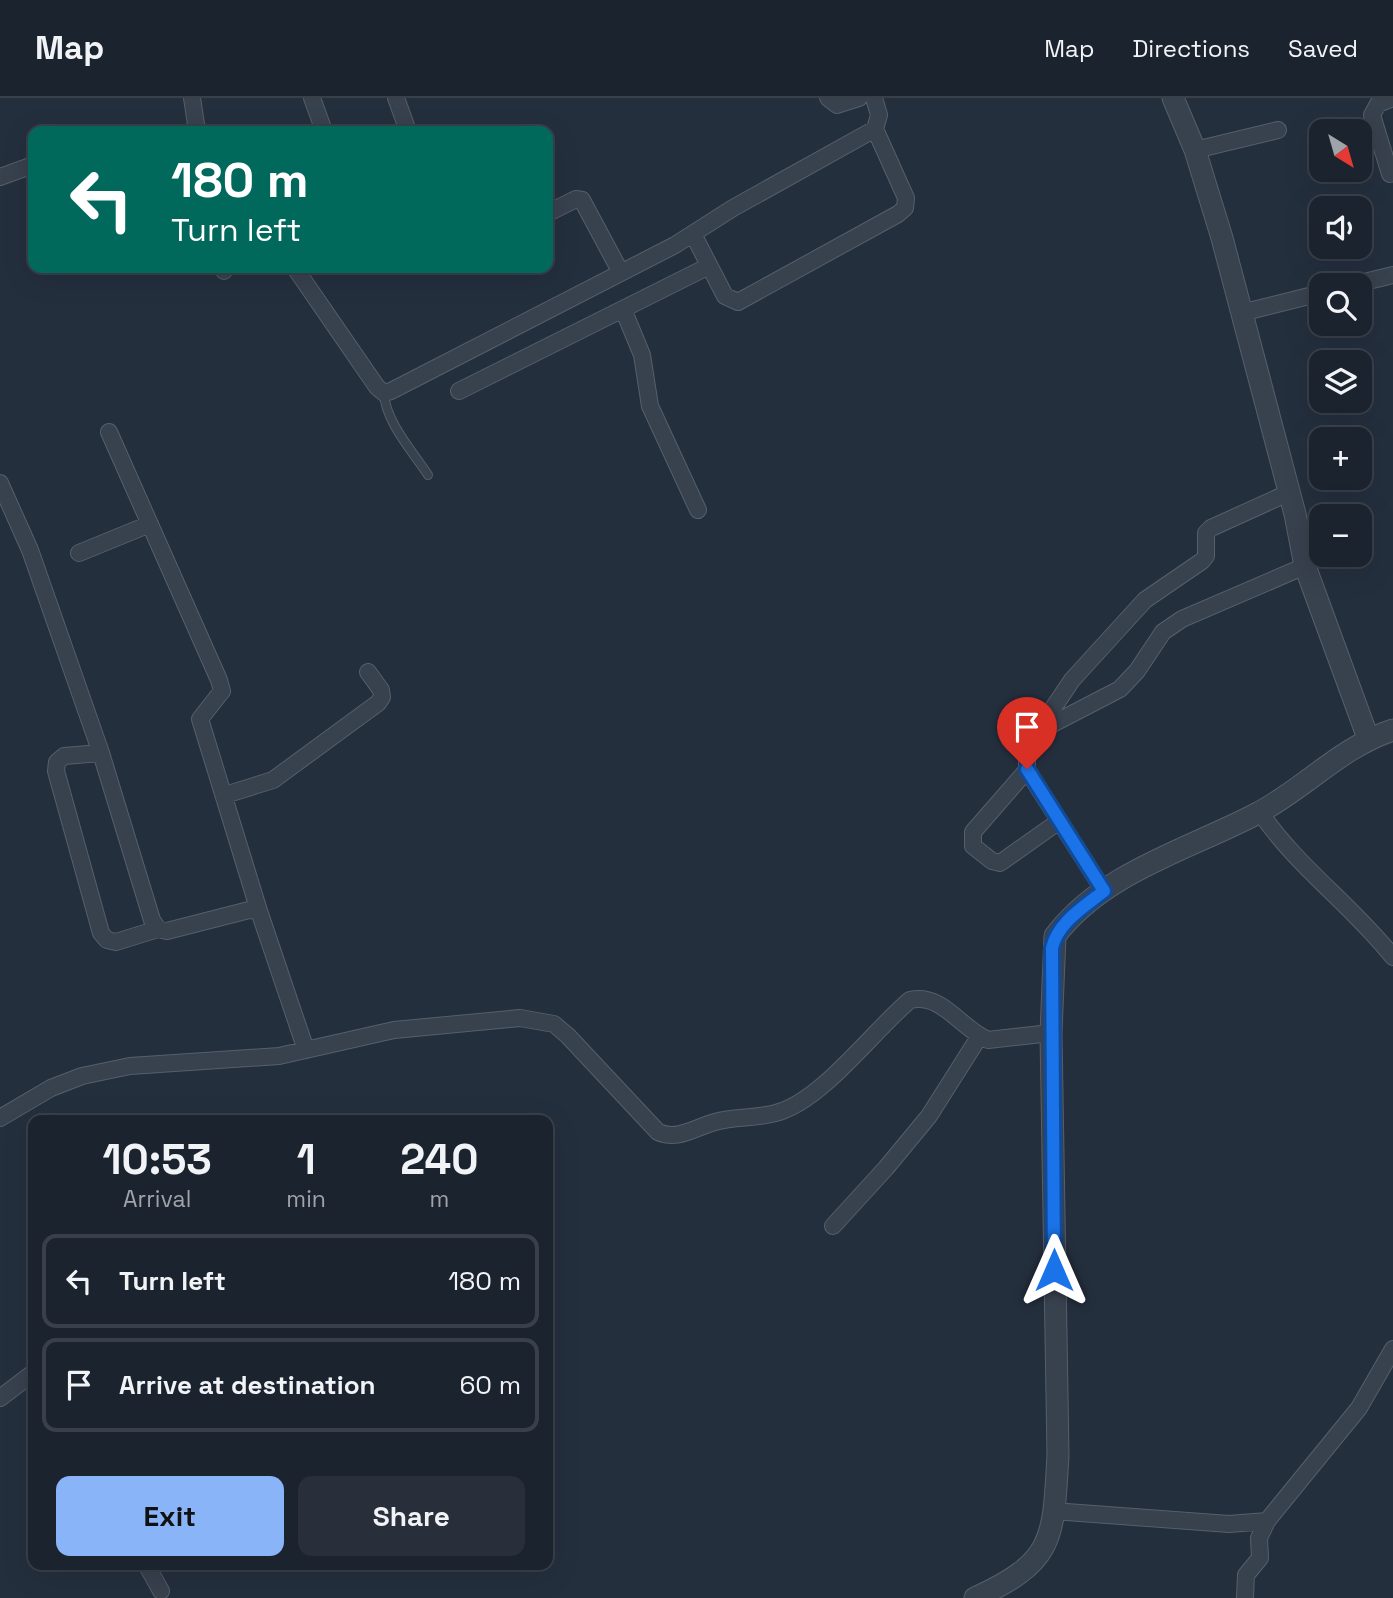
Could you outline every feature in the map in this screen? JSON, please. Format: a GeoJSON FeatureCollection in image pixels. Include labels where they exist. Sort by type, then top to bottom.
{"type":"FeatureCollection","features":[{"type":"Feature","properties":{"kind":"street"},"geometry":{"type":"LineString","coordinates":[[192,98],[196,126]]}},
{"type":"Feature","properties":{"kind":"street"},"geometry":{"type":"LineString","coordinates":[[312,98],[322,126]]}},
{"type":"Feature","properties":{"kind":"street"},"geometry":{"type":"LineString","coordinates":[[396,98],[406,126]]}},
{"type":"Feature","properties":{"kind":"street"},"geometry":{"type":"LineString","coordinates":[[828,98],[837,105],[859,98]]}},
{"type":"Feature","properties":{"kind":"street"},"geometry":{"type":"LineString","coordinates":[[694,233],[725,296],[738,302],[905,208],[906,198],[875,129],[879,115],[874,98]]}},
{"type":"Feature","properties":{"kind":"street"},"geometry":{"type":"LineString","coordinates":[[1173,98],[1195,150],[1222,237],[1289,493],[1305,566],[1367,738]]}},
{"type":"Feature","properties":{"kind":"street"},"geometry":{"type":"LineString","coordinates":[[1392,176],[1372,115],[1378,104],[1393,98]]}},
{"type":"Feature","properties":{"kind":"street"},"geometry":{"type":"LineString","coordinates":[[298,273],[377,387],[384,393],[694,233],[733,208],[875,129]]}},
{"type":"Feature","properties":{"kind":"street"},"geometry":{"type":"LineString","coordinates":[[1195,150],[1278,130]]}},
{"type":"Feature","properties":{"kind":"street"},"geometry":{"type":"LineString","coordinates":[[0,177],[28,167]]}},
{"type":"Feature","properties":{"kind":"street"},"geometry":{"type":"LineString","coordinates":[[553,210],[576,199],[582,200],[620,271]]}},
{"type":"Feature","properties":{"kind":"street"},"geometry":{"type":"LineString","coordinates":[[459,391],[709,266]]}},
{"type":"Feature","properties":{"kind":"street"},"geometry":{"type":"LineString","coordinates":[[1372,280],[1393,275]]}},
{"type":"Feature","properties":{"kind":"street"},"geometry":{"type":"LineString","coordinates":[[1241,313],[1309,296]]}},
{"type":"Feature","properties":{"kind":"street"},"geometry":{"type":"LineString","coordinates":[[623,309],[642,355],[650,406],[698,510]]}},
{"type":"Feature","properties":{"kind":"street"},"geometry":{"type":"LineString","coordinates":[[109,432],[222,691],[200,719],[259,911],[306,1050]]}},
{"type":"Feature","properties":{"kind":"street"},"geometry":{"type":"LineString","coordinates":[[0,483],[30,550],[101,753],[152,920],[158,929]]}},
{"type":"Feature","properties":{"kind":"street"},"geometry":{"type":"LineString","coordinates":[[1104,891],[1027,769],[1027,747],[1072,680],[1145,600],[1206,556],[1205,538],[1211,528],[1289,493]]}},
{"type":"Feature","properties":{"kind":"street"},"geometry":{"type":"LineString","coordinates":[[79,552],[150,524]]}},
{"type":"Feature","properties":{"kind":"street"},"geometry":{"type":"LineString","coordinates":[[1038,732],[1120,689],[1137,671],[1163,632],[1182,619],[1305,566]]}},
{"type":"Feature","properties":{"kind":"street"},"geometry":{"type":"LineString","coordinates":[[225,795],[273,780],[378,703],[382,697],[381,690],[368,672]]}},
{"type":"Feature","properties":{"kind":"street"},"geometry":{"type":"LineString","coordinates":[[975,1598],[1026,1572],[1046,1544],[1053,1511],[1058,1455],[1051,1033],[1052,948],[1055,936],[1063,925],[1104,891],[1172,853],[1260,812],[1367,738],[1393,730]]}},
{"type":"Feature","properties":{"kind":"street"},"geometry":{"type":"LineString","coordinates":[[101,753],[64,756],[57,762],[56,771],[102,933],[107,940],[116,942],[158,929],[167,931],[249,910],[259,911]]}},
{"type":"Feature","properties":{"kind":"street"},"geometry":{"type":"LineString","coordinates":[[1027,769],[973,832],[973,846],[992,861],[1000,863],[1058,822]]}},
{"type":"Feature","properties":{"kind":"street"},"geometry":{"type":"LineString","coordinates":[[1260,812],[1292,855],[1328,887],[1393,957]]}},
{"type":"Feature","properties":{"kind":"street"},"geometry":{"type":"LineString","coordinates":[[0,1118],[51,1088],[94,1073],[130,1066],[279,1056],[429,1024],[520,1018],[554,1024],[658,1132],[675,1136],[722,1120],[781,1112],[798,1102],[857,1055],[910,1000],[919,998],[936,1002],[979,1037],[999,1041],[1051,1033]]}},
{"type":"Feature","properties":{"kind":"street"},"geometry":{"type":"LineString","coordinates":[[833,1226],[929,1116],[979,1037]]}},
{"type":"Feature","properties":{"kind":"street"},"geometry":{"type":"LineString","coordinates":[[1245,1598],[1246,1575],[1260,1558],[1259,1538],[1267,1521],[1359,1408],[1393,1349]]}},
{"type":"Feature","properties":{"kind":"street"},"geometry":{"type":"LineString","coordinates":[[0,1398],[28,1377]]}},
{"type":"Feature","properties":{"kind":"street"},"geometry":{"type":"LineString","coordinates":[[1053,1511],[1229,1524],[1267,1521]]}},
{"type":"Feature","properties":{"kind":"street"},"geometry":{"type":"LineString","coordinates":[[149,1570],[161,1591]]}},
{"type":"Feature","properties":{"kind":"lane"},"geometry":{"type":"LineString","coordinates":[[384,393],[384,402],[393,420],[428,475]]}},
{"type":"Feature","properties":{"kind":"route"},"geometry":{"type":"LineString","coordinates":[[1027,769],[1104,891],[1063,925],[1055,936],[1052,948],[1054,1270]]}}]}
